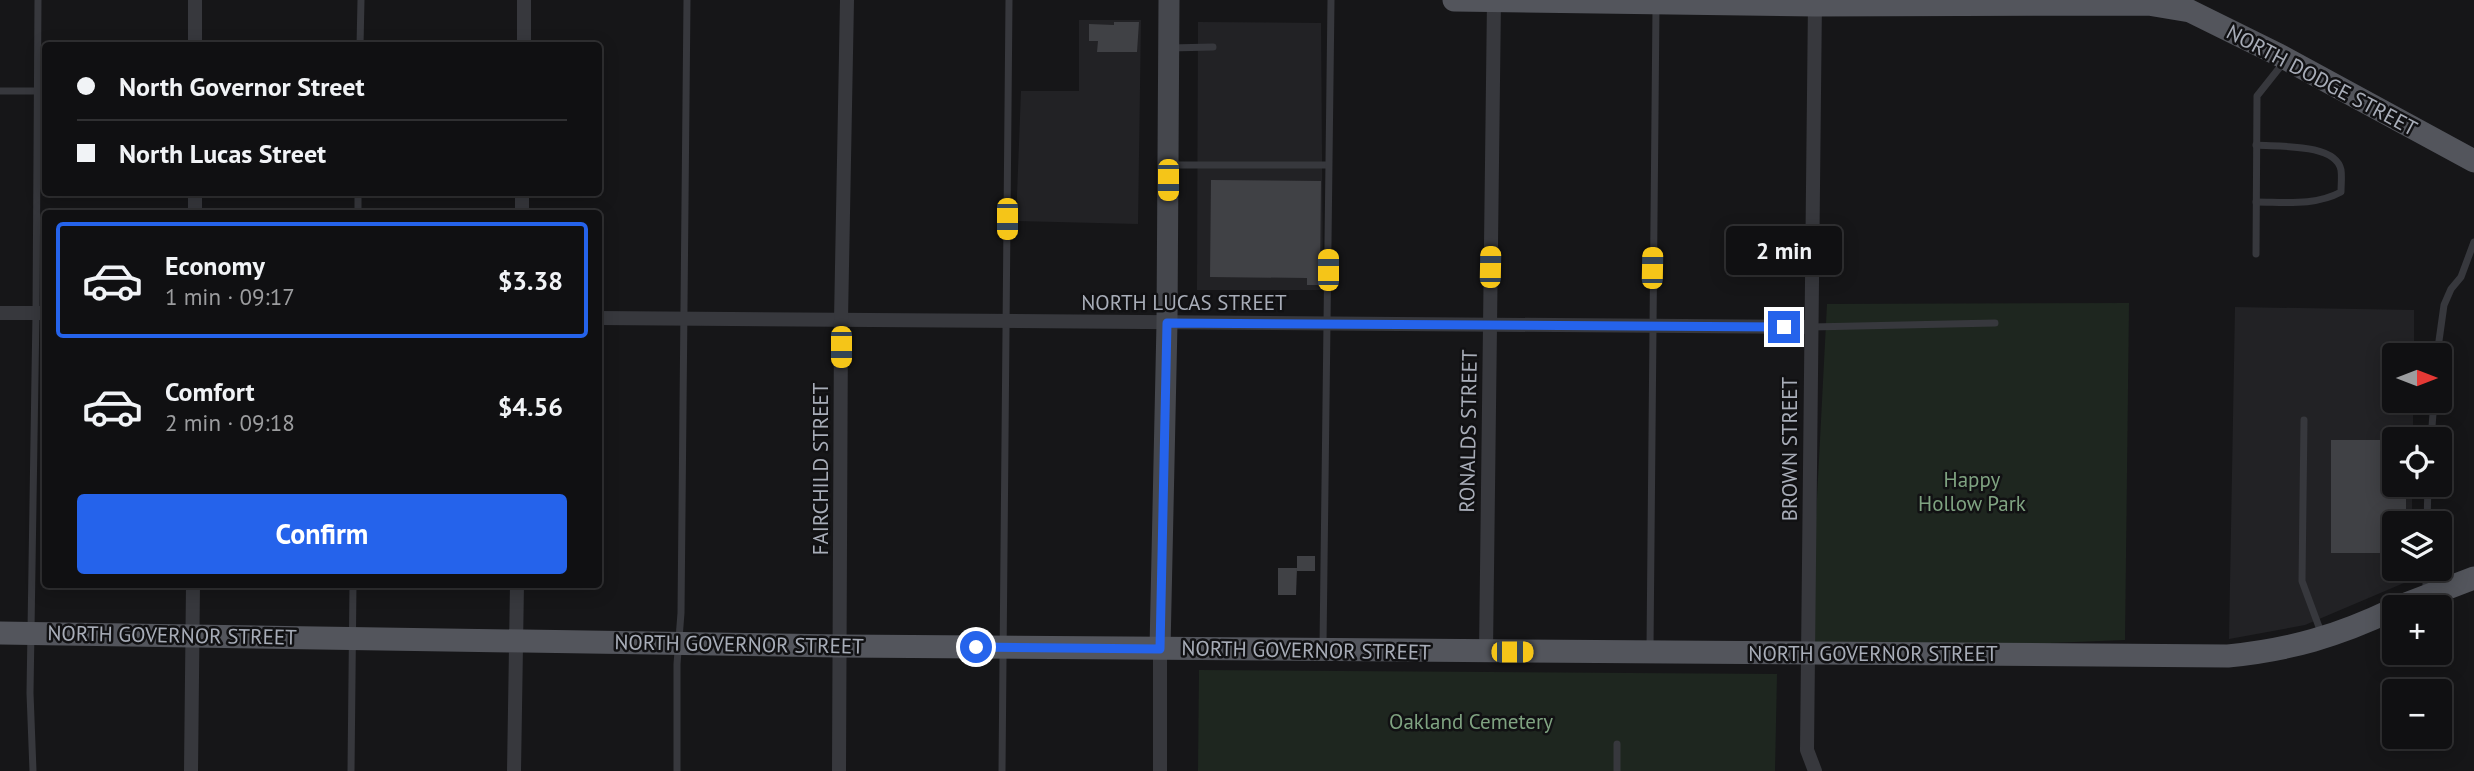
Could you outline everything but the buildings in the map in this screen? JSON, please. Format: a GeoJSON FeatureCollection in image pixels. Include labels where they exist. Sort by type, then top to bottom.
{"type":"FeatureCollection","features":[{"type":"Feature","properties":{"kind":"main road","name":"NORTH DODGE STREET"},"geometry":{"type":"LineString","coordinates":[[1454,0],[2148,4],[2190,11],[2286,59],[2474,161]]}},
{"type":"Feature","properties":{"kind":"main road","name":"NORTH GOVERNOR STREET"},"geometry":{"type":"LineString","coordinates":[[2426,595],[2474,578]]}},
{"type":"Feature","properties":{"kind":"main road","name":"NORTH GOVERNOR STREET"},"geometry":{"type":"LineString","coordinates":[[0,632],[1004,648],[2228,656],[2259,653],[2323,639],[2382,615]]}},
{"type":"Feature","properties":{"kind":"street"},"geometry":{"type":"LineString","coordinates":[[195,0],[195,42]]}},
{"type":"Feature","properties":{"kind":"street"},"geometry":{"type":"LineString","coordinates":[[524,0],[524,42]]}},
{"type":"Feature","properties":{"kind":"street","name":"FAIRCHILD STREET"},"geometry":{"type":"LineString","coordinates":[[839,771],[841,320],[847,0]]}},
{"type":"Feature","properties":{"kind":"street"},"geometry":{"type":"LineString","coordinates":[[1160,771],[1169,0]]}},
{"type":"Feature","properties":{"kind":"street","name":"RONALDS STREET"},"geometry":{"type":"LineString","coordinates":[[1486,652],[1494,0]]}},
{"type":"Feature","properties":{"kind":"street","name":"BROWN STREET"},"geometry":{"type":"LineString","coordinates":[[1815,3],[1807,750],[1817,770]]}},
{"type":"Feature","properties":{"kind":"street"},"geometry":{"type":"LineString","coordinates":[[0,313],[41,313]]}},
{"type":"Feature","properties":{"kind":"street","name":"NORTH LUCAS STREET"},"geometry":{"type":"LineString","coordinates":[[602,318],[1811,327]]}},
{"type":"Feature","properties":{"kind":"street"},"geometry":{"type":"LineString","coordinates":[[191,771],[193,588]]}},
{"type":"Feature","properties":{"kind":"street"},"geometry":{"type":"LineString","coordinates":[[514,771],[517,588]]}},
{"type":"Feature","properties":{"kind":"lane"},"geometry":{"type":"LineString","coordinates":[[33,771],[31,633],[41,313],[38,0]]}},
{"type":"Feature","properties":{"kind":"lane"},"geometry":{"type":"LineString","coordinates":[[360,0],[360,42]]}},
{"type":"Feature","properties":{"kind":"lane"},"geometry":{"type":"LineString","coordinates":[[677,771],[687,0]]}},
{"type":"Feature","properties":{"kind":"lane"},"geometry":{"type":"LineString","coordinates":[[1002,771],[1009,0]]}},
{"type":"Feature","properties":{"kind":"lane"},"geometry":{"type":"LineString","coordinates":[[1323,650],[1331,0]]}},
{"type":"Feature","properties":{"kind":"lane"},"geometry":{"type":"LineString","coordinates":[[1650,652],[1650,326],[1656,1]]}},
{"type":"Feature","properties":{"kind":"lane"},"geometry":{"type":"LineString","coordinates":[[1169,48],[1213,47]]}},
{"type":"Feature","properties":{"kind":"lane"},"geometry":{"type":"LineString","coordinates":[[2256,254],[2257,96],[2286,59]]}},
{"type":"Feature","properties":{"kind":"lane"},"geometry":{"type":"LineString","coordinates":[[0,91],[37,91]]}},
{"type":"Feature","properties":{"kind":"lane"},"geometry":{"type":"LineString","coordinates":[[2256,145],[2321,150],[2334,157],[2341,168],[2341,192],[2328,199],[2311,202],[2256,202]]}},
{"type":"Feature","properties":{"kind":"lane"},"geometry":{"type":"LineString","coordinates":[[1168,164],[1328,165]]}},
{"type":"Feature","properties":{"kind":"lane"},"geometry":{"type":"LineString","coordinates":[[2439,343],[2444,305],[2451,289],[2461,277],[2474,243]]}},
{"type":"Feature","properties":{"kind":"lane"},"geometry":{"type":"LineString","coordinates":[[1811,327],[1995,323]]}},
{"type":"Feature","properties":{"kind":"lane"},"geometry":{"type":"LineString","coordinates":[[2304,420],[2302,581],[2323,639]]}},
{"type":"Feature","properties":{"kind":"lane"},"geometry":{"type":"LineString","coordinates":[[2426,581],[2426,595]]}},
{"type":"Feature","properties":{"kind":"lane"},"geometry":{"type":"LineString","coordinates":[[351,771],[353,588]]}},
{"type":"Feature","properties":{"kind":"lane"},"geometry":{"type":"LineString","coordinates":[[1617,744],[1617,771]]}},
{"type":"Feature","properties":{"kind":"shaded area"},"geometry":{"type":"Polygon","coordinates":[[[1079,20],[1141,20],[1138,224],[1016,221],[1021,91],[1079,91],[1079,20]]]}},
{"type":"Feature","properties":{"kind":"shaded area"},"geometry":{"type":"Polygon","coordinates":[[[1198,22],[1321,23],[1323,290],[1197,290],[1198,22]]]}},
{"type":"Feature","properties":{"kind":"shaded area"},"geometry":{"type":"Polygon","coordinates":[[[2235,307],[2414,310],[2414,343],[2382,343],[2382,413],[2413,413],[2413,427],[2382,427],[2382,497],[2412,497],[2412,511],[2382,511],[2382,581],[2409,581],[2305,625],[2229,639],[2235,307]]]}},
{"type":"Feature","properties":{"kind":"green space","name":"Happy Hollow Park"},"geometry":{"type":"Polygon","coordinates":[[[2129,303],[2125,640],[1809,653],[1827,304],[2129,303]]]}},
{"type":"Feature","properties":{"kind":"green space","name":"Oakland Cemetery"},"geometry":{"type":"Polygon","coordinates":[[[1199,670],[1777,674],[1775,771],[1198,771],[1199,670]]]}},
{"type":"Feature","properties":{"kind":"route"},"geometry":{"type":"LineString","coordinates":[[976,647],[1160,649],[1167,323],[1784,327]]}}]}
